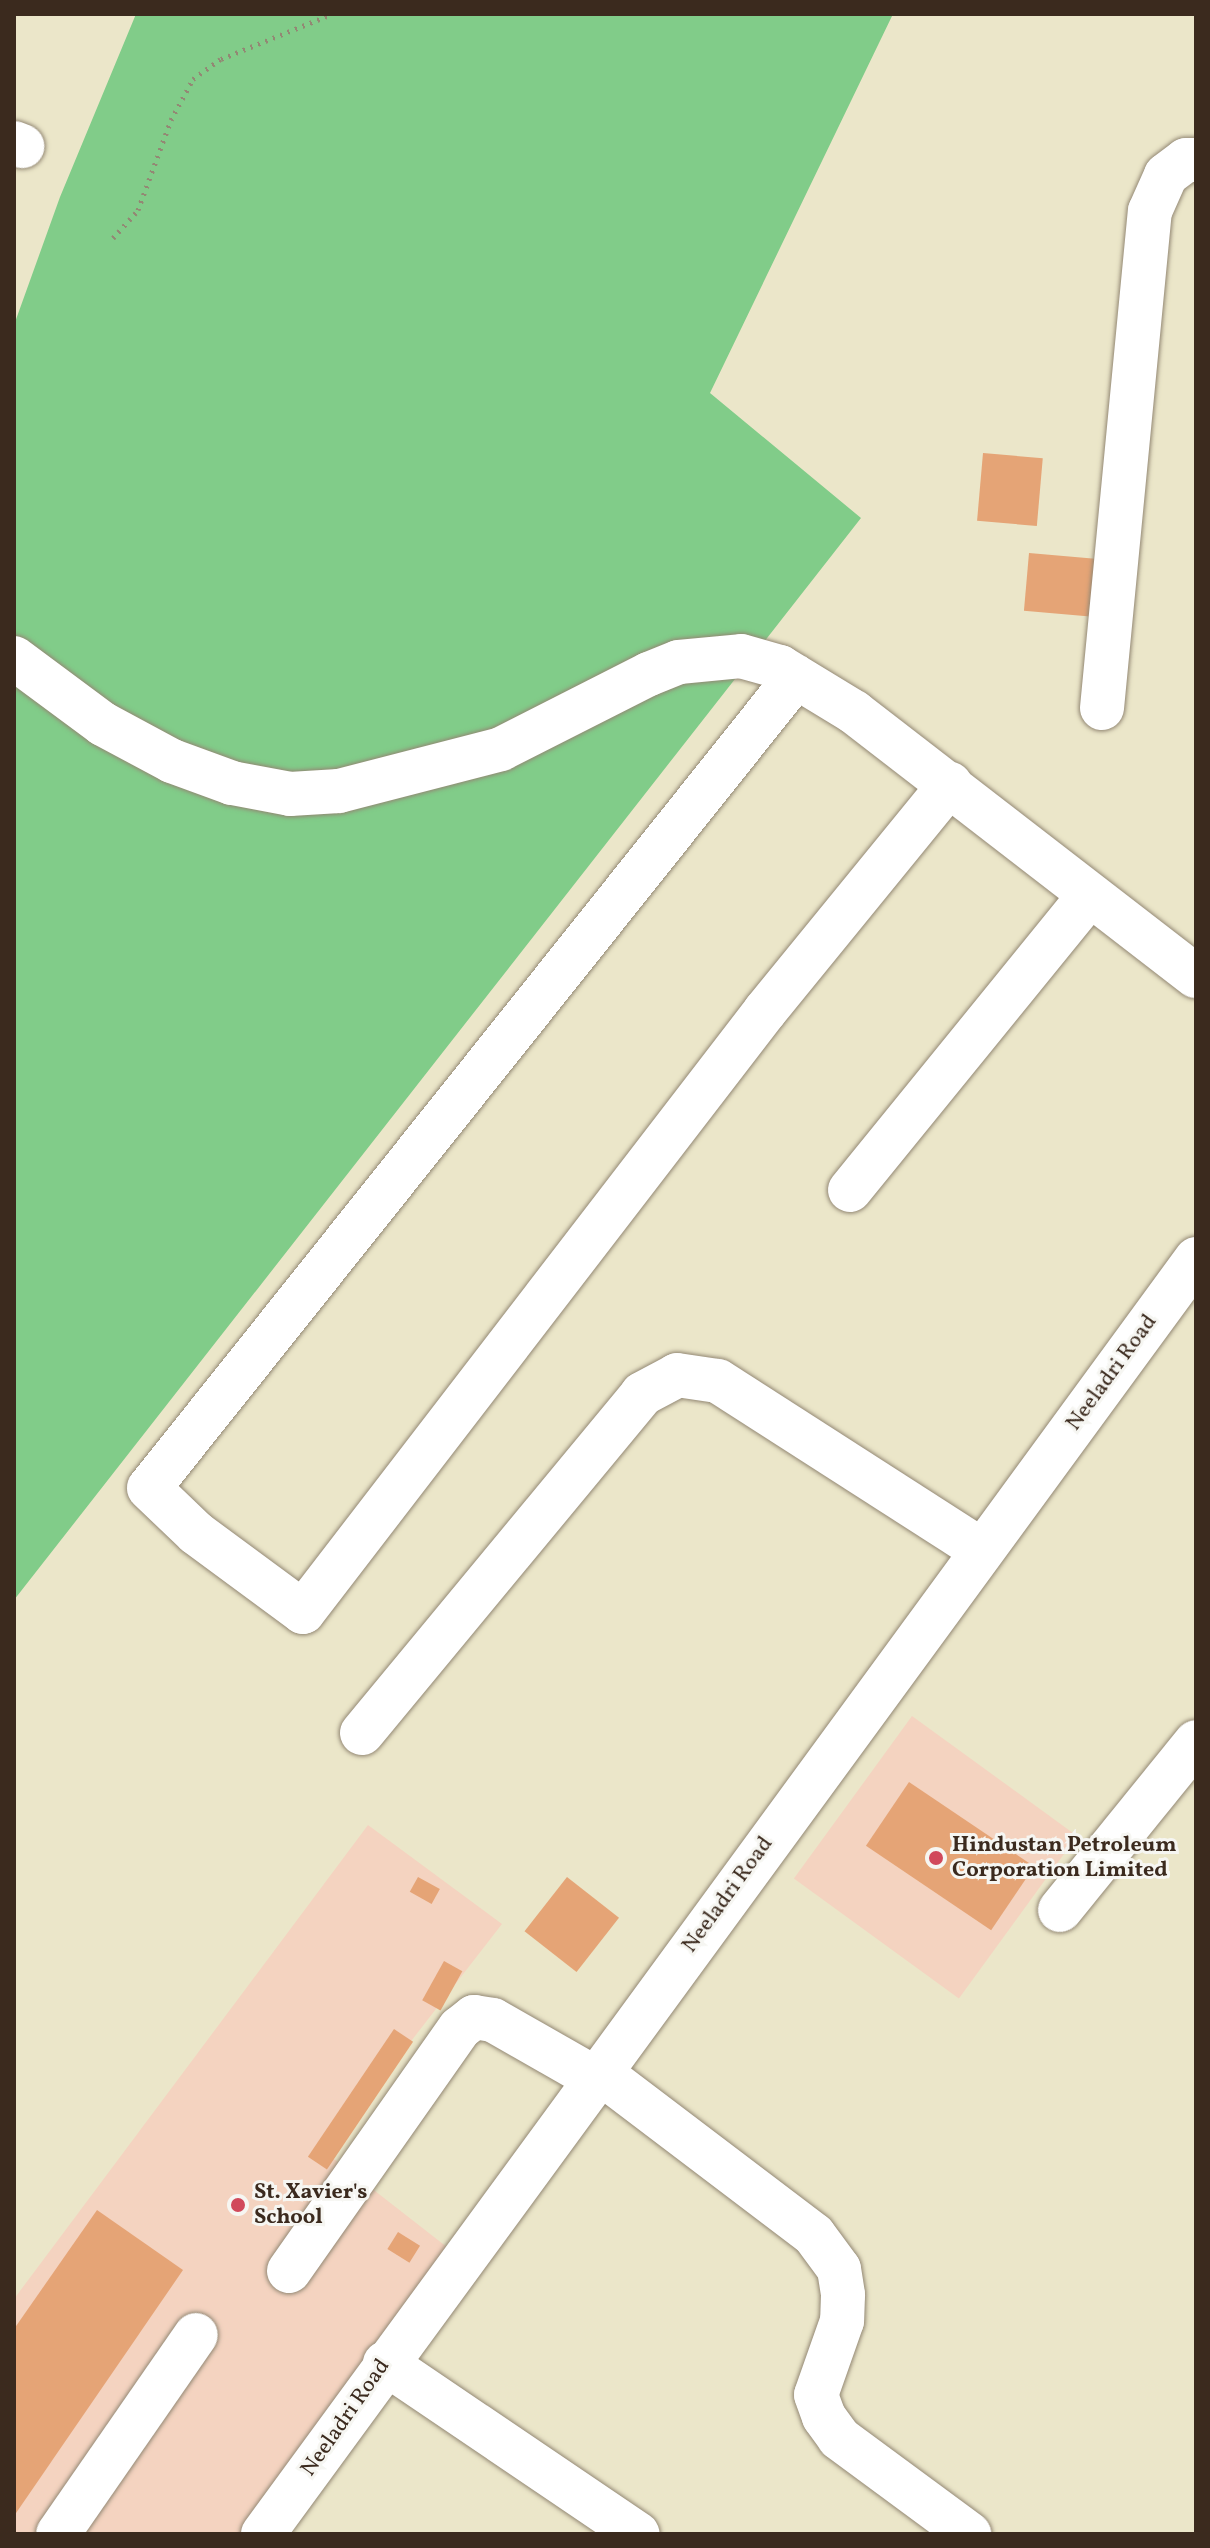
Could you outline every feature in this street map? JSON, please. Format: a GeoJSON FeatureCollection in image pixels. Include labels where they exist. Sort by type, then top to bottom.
{"type":"FeatureCollection","features":[{"type":"Feature","properties":{"kind":"street"},"geometry":{"type":"LineString","coordinates":[[1102,708],[1150,211],[1166,175],[1186,160],[1196,160]]}},
{"type":"Feature","properties":{"kind":"street"},"geometry":{"type":"LineString","coordinates":[[14,658],[103,724],[172,761],[232,783],[290,794],[339,791],[501,749],[679,662],[741,656],[796,677],[854,712],[1196,976]]}},
{"type":"Feature","properties":{"kind":"street"},"geometry":{"type":"LineString","coordinates":[[796,677],[149,1488],[196,1533],[303,1612],[765,1011],[950,784]]}},
{"type":"Feature","properties":{"kind":"street"},"geometry":{"type":"LineString","coordinates":[[850,1190],[1089,896]]}},
{"type":"Feature","properties":{"kind":"street","name":"Neeladri Road"},"geometry":{"type":"LineString","coordinates":[[263,2534],[596,2074],[1196,1259]]}},
{"type":"Feature","properties":{"kind":"street"},"geometry":{"type":"LineString","coordinates":[[362,1733],[642,1394],[677,1375],[718,1381],[981,1550]]}},
{"type":"Feature","properties":{"kind":"street"},"geometry":{"type":"LineString","coordinates":[[1060,1910],[1196,1742]]}},
{"type":"Feature","properties":{"kind":"street"},"geometry":{"type":"LineString","coordinates":[[289,2271],[460,2028],[474,2017],[493,2020],[596,2074],[814,2235],[839,2269],[843,2295],[842,2321],[816,2395],[824,2417],[839,2438],[969,2534]]}},
{"type":"Feature","properties":{"kind":"street"},"geometry":{"type":"LineString","coordinates":[[58,2534],[196,2335]]}},
{"type":"Feature","properties":{"kind":"street"},"geometry":{"type":"LineString","coordinates":[[385,2363],[638,2534]]}},
{"type":"Feature","properties":{"kind":"path"},"geometry":{"type":"LineString","coordinates":[[113,238],[138,210],[171,120],[193,79],[221,59],[332,14]]}},
{"type":"Feature","properties":{"kind":"shaded area","name":"Hindustan Petroleum Corporation Limited"},"geometry":{"type":"Polygon","coordinates":[[[912,1716],[1077,1836],[959,1999],[794,1879],[912,1716]]]}},
{"type":"Feature","properties":{"kind":"shaded area","name":"St. Xavier's School"},"geometry":{"type":"Polygon","coordinates":[[[368,1825],[502,1924],[325,2152],[461,2258],[264,2534],[14,2534],[14,2299],[368,1825]]]}},
{"type":"Feature","properties":{"kind":"green space"},"geometry":{"type":"Polygon","coordinates":[[[136,14],[893,14],[710,393],[861,518],[14,1600],[14,325],[60,197],[136,14]]]}},
{"type":"Feature","properties":{"kind":"building"},"geometry":{"type":"Polygon","coordinates":[[[983,453],[1043,458],[1037,526],[977,521],[983,453]]]}},
{"type":"Feature","properties":{"kind":"building"},"geometry":{"type":"Polygon","coordinates":[[[1029,553],[1101,559],[1096,617],[1024,611],[1029,553]]]}},
{"type":"Feature","properties":{"kind":"building"},"geometry":{"type":"Polygon","coordinates":[[[909,1782],[1034,1866],[991,1930],[866,1846],[909,1782]]]}},
{"type":"Feature","properties":{"kind":"building"},"geometry":{"type":"Polygon","coordinates":[[[418,1877],[440,1889],[432,1904],[410,1892],[418,1877]]]}},
{"type":"Feature","properties":{"kind":"building"},"geometry":{"type":"Polygon","coordinates":[[[567,1877],[619,1918],[577,1972],[525,1931],[567,1877]]]}},
{"type":"Feature","properties":{"kind":"building"},"geometry":{"type":"Polygon","coordinates":[[[444,1961],[462,1971],[441,2011],[422,2000],[444,1961]]]}},
{"type":"Feature","properties":{"kind":"building"},"geometry":{"type":"Polygon","coordinates":[[[394,2029],[413,2042],[327,2170],[308,2157],[394,2029]]]}},
{"type":"Feature","properties":{"kind":"building"},"geometry":{"type":"Polygon","coordinates":[[[97,2210],[183,2270],[14,2516],[14,2329],[97,2210]]]}},
{"type":"Feature","properties":{"kind":"building"},"geometry":{"type":"Polygon","coordinates":[[[398,2232],[420,2246],[409,2263],[387,2249],[398,2232]]]}},
{"type":"Feature","properties":{"kind":"place","name":"Hindustan Petroleum Corporation Limited"},"geometry":{"type":"Point","coordinates":[936,1858]}},
{"type":"Feature","properties":{"kind":"place","name":"St. Xavier's School"},"geometry":{"type":"Point","coordinates":[238,2205]}}]}
